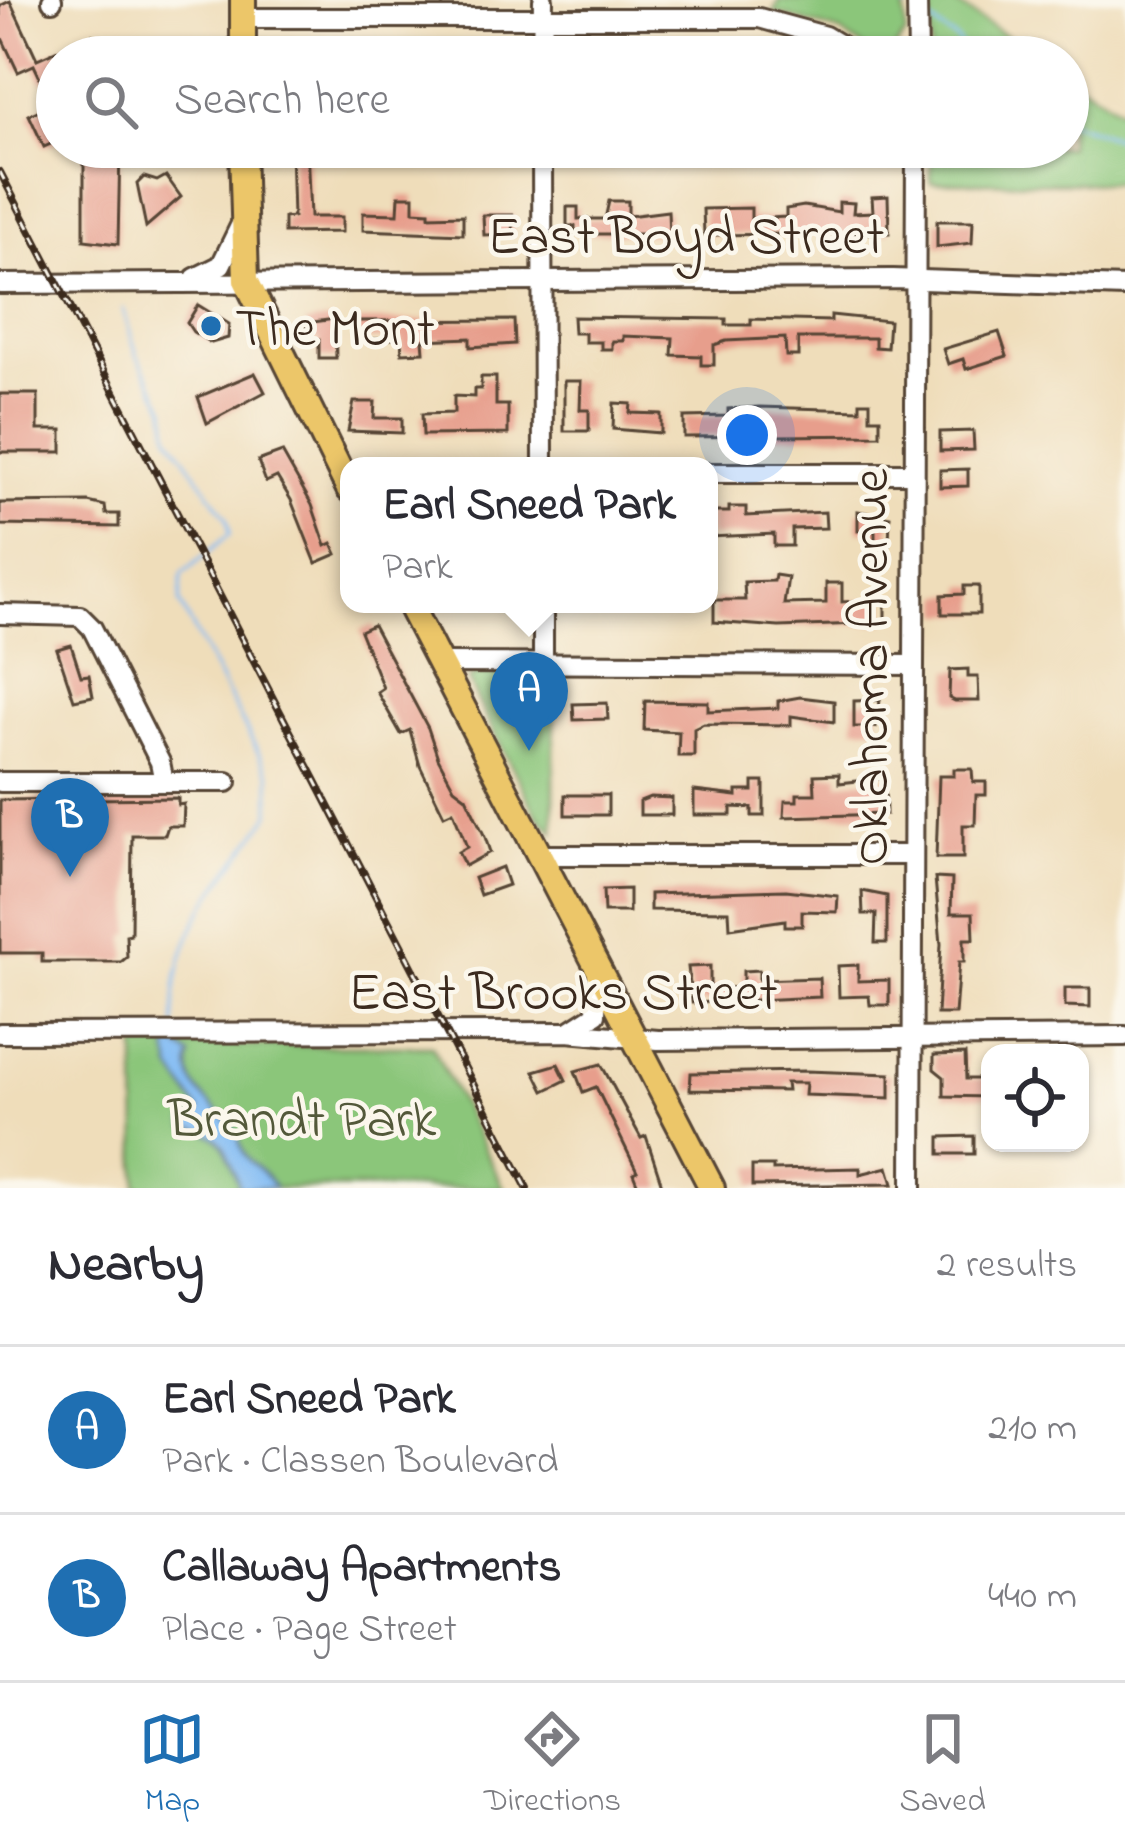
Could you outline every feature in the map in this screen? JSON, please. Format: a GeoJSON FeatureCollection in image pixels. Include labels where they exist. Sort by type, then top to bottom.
{"type":"FeatureCollection","features":[{"type":"Feature","properties":{"kind":"main road"},"geometry":{"type":"LineString","coordinates":[[242,168],[246,280],[340,465]]}},
{"type":"Feature","properties":{"kind":"main road"},"geometry":{"type":"LineString","coordinates":[[414,613],[712,1188]]}},
{"type":"Feature","properties":{"kind":"street"},"geometry":{"type":"LineString","coordinates":[[916,0],[917,36]]}},
{"type":"Feature","properties":{"kind":"street"},"geometry":{"type":"LineString","coordinates":[[243,9],[543,8],[759,18],[827,36]]}},
{"type":"Feature","properties":{"kind":"street"},"geometry":{"type":"LineString","coordinates":[[542,168],[542,457]]}},
{"type":"Feature","properties":{"kind":"street","name":"Oklahoma Avenue"},"geometry":{"type":"LineString","coordinates":[[912,1188],[916,168]]}},
{"type":"Feature","properties":{"kind":"street"},"geometry":{"type":"LineString","coordinates":[[182,282],[221,265],[243,220]]}},
{"type":"Feature","properties":{"kind":"street"},"geometry":{"type":"LineString","coordinates":[[0,266],[0,284]]}},
{"type":"Feature","properties":{"kind":"street","name":"East Boyd Street"},"geometry":{"type":"LineString","coordinates":[[0,284],[542,278],[914,279],[1125,286]]}},
{"type":"Feature","properties":{"kind":"street"},"geometry":{"type":"LineString","coordinates":[[718,473],[913,473]]}},
{"type":"Feature","properties":{"kind":"street"},"geometry":{"type":"LineString","coordinates":[[0,614],[72,613],[86,622],[160,761],[164,782]]}},
{"type":"Feature","properties":{"kind":"street"},"geometry":{"type":"LineString","coordinates":[[543,613],[543,663]]}},
{"type":"Feature","properties":{"kind":"street"},"geometry":{"type":"LineString","coordinates":[[439,663],[913,665]]}},
{"type":"Feature","properties":{"kind":"street"},"geometry":{"type":"LineString","coordinates":[[0,782],[227,782]]}},
{"type":"Feature","properties":{"kind":"street"},"geometry":{"type":"LineString","coordinates":[[538,855],[914,855]]}},
{"type":"Feature","properties":{"kind":"street"},"geometry":{"type":"LineString","coordinates":[[567,1032],[596,1014],[596,964]]}},
{"type":"Feature","properties":{"kind":"street","name":"East Brooks Street"},"geometry":{"type":"LineString","coordinates":[[0,1033],[567,1032],[681,1040],[1121,1036]]}},
{"type":"Feature","properties":{"kind":"street"},"geometry":{"type":"LineString","coordinates":[[655,1079],[658,1051],[681,1040]]}},
{"type":"Feature","properties":{"kind":"green space"},"geometry":{"type":"Polygon","coordinates":[[[779,0],[905,0],[906,34],[846,36],[774,12],[779,0]]]}},
{"type":"Feature","properties":{"kind":"green space"},"geometry":{"type":"Polygon","coordinates":[[[931,0],[950,0],[1006,36],[931,36],[931,0]]]}},
{"type":"Feature","properties":{"kind":"green space"},"geometry":{"type":"Polygon","coordinates":[[[1089,89],[1125,112],[1125,183],[931,182],[931,168],[1089,168],[1089,89]]]}},
{"type":"Feature","properties":{"kind":"green space"},"geometry":{"type":"Polygon","coordinates":[[[483,672],[554,674],[554,832],[537,815],[476,698],[468,678],[483,672]]]}},
{"type":"Feature","properties":{"kind":"green space","name":"Brandt Park"},"geometry":{"type":"Polygon","coordinates":[[[136,1046],[432,1046],[504,1188],[137,1188],[136,1046]]]}},
{"type":"Feature","properties":{"kind":"water"},"geometry":{"type":"Polygon","coordinates":[[[173,1043],[191,1056],[189,1067],[196,1087],[233,1126],[247,1158],[275,1188],[240,1188],[217,1139],[186,1128],[185,1122],[200,1111],[172,1069],[168,1050],[173,1043]]]}},
{"type":"Feature","properties":{"kind":"building"},"geometry":{"type":"Polygon","coordinates":[[[10,1],[36,57],[36,69],[34,65],[18,72],[0,34],[0,6],[10,1]]]}},
{"type":"Feature","properties":{"kind":"building"},"geometry":{"type":"Polygon","coordinates":[[[84,168],[120,168],[118,244],[84,240],[84,168]]]}},
{"type":"Feature","properties":{"kind":"building"},"geometry":{"type":"Polygon","coordinates":[[[292,168],[308,168],[310,217],[342,217],[342,232],[284,233],[284,218],[293,217],[292,168]]]}},
{"type":"Feature","properties":{"kind":"building"},"geometry":{"type":"Polygon","coordinates":[[[166,176],[181,197],[146,227],[137,184],[144,177],[157,181],[166,176]]]}},
{"type":"Feature","properties":{"kind":"building"},"geometry":{"type":"Polygon","coordinates":[[[399,196],[414,196],[414,211],[429,212],[429,216],[463,215],[463,234],[363,230],[363,213],[398,214],[399,196]]]}},
{"type":"Feature","properties":{"kind":"building"},"geometry":{"type":"Polygon","coordinates":[[[888,196],[889,233],[704,235],[703,209],[751,208],[751,219],[786,217],[786,209],[804,206],[839,212],[839,202],[854,203],[853,213],[873,212],[872,197],[888,196]]]}},
{"type":"Feature","properties":{"kind":"building"},"geometry":{"type":"Polygon","coordinates":[[[609,201],[628,201],[628,216],[668,211],[669,234],[575,234],[575,226],[567,226],[567,207],[578,207],[578,219],[605,219],[609,201]]]}},
{"type":"Feature","properties":{"kind":"building"},"geometry":{"type":"Polygon","coordinates":[[[483,215],[513,215],[513,234],[484,235],[483,215]]]}},
{"type":"Feature","properties":{"kind":"building"},"geometry":{"type":"Polygon","coordinates":[[[937,221],[973,221],[972,243],[937,247],[937,221]]]}},
{"type":"Feature","properties":{"kind":"building","name":"The Mont"},"geometry":{"type":"Polygon","coordinates":[[[198,305],[229,324],[228,338],[211,343],[193,332],[187,323],[198,305]]]}},
{"type":"Feature","properties":{"kind":"building"},"geometry":{"type":"Polygon","coordinates":[[[831,315],[889,321],[887,348],[875,347],[875,338],[798,338],[798,356],[786,356],[785,338],[726,341],[714,345],[714,365],[701,365],[701,356],[672,355],[673,338],[623,336],[623,341],[612,341],[612,349],[601,349],[601,342],[585,342],[585,333],[574,333],[573,317],[726,319],[726,325],[751,325],[751,319],[831,321],[831,315]]]}},
{"type":"Feature","properties":{"kind":"building"},"geometry":{"type":"Polygon","coordinates":[[[335,319],[336,358],[319,358],[319,339],[306,339],[306,323],[335,319]]]}},
{"type":"Feature","properties":{"kind":"building"},"geometry":{"type":"Polygon","coordinates":[[[514,320],[515,344],[470,347],[470,338],[423,340],[424,352],[402,353],[401,339],[356,339],[357,321],[514,320]]]}},
{"type":"Feature","properties":{"kind":"building"},"geometry":{"type":"Polygon","coordinates":[[[999,332],[1007,356],[966,369],[963,359],[948,364],[943,349],[999,332]]]}},
{"type":"Feature","properties":{"kind":"building"},"geometry":{"type":"Polygon","coordinates":[[[255,373],[265,392],[207,423],[198,397],[255,373]]]}},
{"type":"Feature","properties":{"kind":"building"},"geometry":{"type":"Polygon","coordinates":[[[481,377],[496,377],[496,405],[508,405],[508,434],[423,435],[422,414],[454,413],[454,396],[474,397],[474,389],[481,389],[481,377]]]}},
{"type":"Feature","properties":{"kind":"building"},"geometry":{"type":"Polygon","coordinates":[[[564,381],[581,381],[580,410],[589,410],[589,431],[564,431],[564,381]]]}},
{"type":"Feature","properties":{"kind":"building"},"geometry":{"type":"Polygon","coordinates":[[[0,394],[38,394],[38,430],[62,430],[62,452],[0,452],[0,394]]]}},
{"type":"Feature","properties":{"kind":"building"},"geometry":{"type":"Polygon","coordinates":[[[354,402],[375,402],[374,418],[402,418],[402,433],[348,431],[354,402]]]}},
{"type":"Feature","properties":{"kind":"building"},"geometry":{"type":"Polygon","coordinates":[[[860,402],[870,402],[870,418],[880,418],[880,435],[684,437],[684,417],[728,416],[728,409],[759,407],[860,410],[860,402]]]}},
{"type":"Feature","properties":{"kind":"building"},"geometry":{"type":"Polygon","coordinates":[[[614,403],[631,404],[630,413],[661,414],[661,433],[613,429],[614,403]]]}},
{"type":"Feature","properties":{"kind":"building"},"geometry":{"type":"Polygon","coordinates":[[[973,431],[974,450],[940,451],[940,432],[973,431]]]}},
{"type":"Feature","properties":{"kind":"building"},"geometry":{"type":"Polygon","coordinates":[[[282,452],[312,505],[326,546],[332,543],[337,554],[316,563],[291,500],[277,477],[266,482],[258,461],[282,452]]]}},
{"type":"Feature","properties":{"kind":"building"},"geometry":{"type":"Polygon","coordinates":[[[968,469],[968,486],[940,487],[940,470],[968,469]]]}},
{"type":"Feature","properties":{"kind":"building"},"geometry":{"type":"Polygon","coordinates":[[[0,503],[105,506],[106,514],[119,514],[119,527],[0,525],[0,503]]]}},
{"type":"Feature","properties":{"kind":"building"},"geometry":{"type":"Polygon","coordinates":[[[729,507],[746,507],[746,516],[825,512],[826,528],[792,529],[792,546],[774,546],[774,534],[718,537],[718,512],[729,512],[729,507]]]}},
{"type":"Feature","properties":{"kind":"building"},"geometry":{"type":"Polygon","coordinates":[[[858,511],[890,517],[889,545],[875,545],[875,531],[858,531],[858,511]]]}},
{"type":"Feature","properties":{"kind":"building"},"geometry":{"type":"Polygon","coordinates":[[[775,575],[788,577],[784,604],[826,603],[826,583],[842,583],[842,602],[885,599],[885,623],[779,627],[714,622],[718,600],[745,600],[744,582],[774,581],[775,575]]]}},
{"type":"Feature","properties":{"kind":"building"},"geometry":{"type":"Polygon","coordinates":[[[964,586],[979,586],[979,614],[942,614],[942,595],[964,594],[964,586]]]}},
{"type":"Feature","properties":{"kind":"building"},"geometry":{"type":"Polygon","coordinates":[[[373,625],[428,728],[438,758],[454,788],[466,797],[485,837],[490,852],[465,866],[458,852],[467,847],[453,811],[444,815],[420,766],[410,730],[401,734],[377,692],[383,688],[360,631],[373,625]]]}},
{"type":"Feature","properties":{"kind":"building"},"geometry":{"type":"Polygon","coordinates":[[[71,645],[81,676],[89,675],[93,696],[74,700],[57,649],[71,645]]]}},
{"type":"Feature","properties":{"kind":"building"},"geometry":{"type":"Polygon","coordinates":[[[968,669],[968,677],[978,677],[979,701],[949,698],[950,670],[968,669]]]}},
{"type":"Feature","properties":{"kind":"building"},"geometry":{"type":"Polygon","coordinates":[[[800,697],[834,701],[834,722],[791,716],[791,725],[704,724],[694,729],[694,756],[678,756],[679,732],[644,730],[645,701],[708,702],[708,711],[778,708],[778,701],[800,697]]]}},
{"type":"Feature","properties":{"kind":"building"},"geometry":{"type":"Polygon","coordinates":[[[880,700],[876,727],[854,727],[854,701],[880,700]]]}},
{"type":"Feature","properties":{"kind":"building"},"geometry":{"type":"Polygon","coordinates":[[[607,703],[608,719],[574,720],[573,704],[607,703]]]}},
{"type":"Feature","properties":{"kind":"building"},"geometry":{"type":"Polygon","coordinates":[[[954,769],[972,769],[973,782],[986,782],[986,795],[976,795],[975,825],[963,825],[963,858],[936,858],[939,776],[954,776],[954,769]]]}},
{"type":"Feature","properties":{"kind":"building"},"geometry":{"type":"Polygon","coordinates":[[[839,774],[839,783],[885,778],[886,814],[784,817],[785,801],[797,801],[797,794],[815,794],[814,775],[839,774]]]}},
{"type":"Feature","properties":{"kind":"building"},"geometry":{"type":"Polygon","coordinates":[[[753,782],[764,782],[764,816],[752,816],[752,808],[731,807],[731,815],[694,815],[694,791],[737,796],[737,791],[753,791],[753,782]]]}},
{"type":"Feature","properties":{"kind":"building"},"geometry":{"type":"Polygon","coordinates":[[[565,795],[608,795],[608,815],[565,815],[565,795]]]}},
{"type":"Feature","properties":{"kind":"building"},"geometry":{"type":"Polygon","coordinates":[[[178,798],[178,805],[184,804],[183,826],[168,826],[165,835],[132,835],[127,957],[121,962],[42,962],[42,953],[0,953],[0,800],[178,798]]]}},
{"type":"Feature","properties":{"kind":"building"},"geometry":{"type":"Polygon","coordinates":[[[672,798],[672,815],[640,815],[640,801],[672,798]]]}},
{"type":"Feature","properties":{"kind":"building"},"geometry":{"type":"Polygon","coordinates":[[[502,867],[508,885],[480,895],[474,878],[502,867]]]}},
{"type":"Feature","properties":{"kind":"building"},"geometry":{"type":"Polygon","coordinates":[[[935,878],[952,879],[951,913],[973,913],[974,939],[964,939],[955,1014],[937,1014],[941,944],[935,878]]]}},
{"type":"Feature","properties":{"kind":"building"},"geometry":{"type":"Polygon","coordinates":[[[629,889],[629,912],[604,912],[603,890],[629,889]]]}},
{"type":"Feature","properties":{"kind":"building"},"geometry":{"type":"Polygon","coordinates":[[[786,890],[838,896],[837,912],[802,911],[802,926],[785,926],[785,920],[730,928],[729,911],[650,910],[650,894],[786,890]]]}},
{"type":"Feature","properties":{"kind":"building"},"geometry":{"type":"Polygon","coordinates":[[[862,891],[887,896],[887,943],[875,943],[876,914],[863,914],[862,891]]]}},
{"type":"Feature","properties":{"kind":"building"},"geometry":{"type":"Polygon","coordinates":[[[858,965],[858,981],[889,980],[889,1005],[870,1005],[869,996],[839,997],[838,966],[858,965]]]}},
{"type":"Feature","properties":{"kind":"building"},"geometry":{"type":"Polygon","coordinates":[[[710,966],[710,987],[743,988],[743,971],[759,970],[759,980],[819,978],[820,997],[692,1003],[688,967],[710,966]]]}},
{"type":"Feature","properties":{"kind":"building"},"geometry":{"type":"Polygon","coordinates":[[[1065,988],[1090,988],[1090,1007],[1065,1006],[1065,988]]]}},
{"type":"Feature","properties":{"kind":"building"},"geometry":{"type":"Polygon","coordinates":[[[965,1054],[966,1079],[981,1079],[981,1097],[944,1096],[944,1077],[934,1069],[934,1055],[965,1054]]]}},
{"type":"Feature","properties":{"kind":"building"},"geometry":{"type":"Polygon","coordinates":[[[558,1064],[566,1080],[544,1091],[534,1071],[558,1064]]]}},
{"type":"Feature","properties":{"kind":"building"},"geometry":{"type":"Polygon","coordinates":[[[601,1064],[641,1138],[646,1136],[663,1188],[639,1188],[633,1173],[637,1171],[596,1087],[583,1092],[575,1071],[601,1064]]]}},
{"type":"Feature","properties":{"kind":"building"},"geometry":{"type":"Polygon","coordinates":[[[691,1073],[890,1074],[890,1098],[805,1095],[806,1083],[786,1083],[787,1091],[690,1090],[691,1073]]]}},
{"type":"Feature","properties":{"kind":"building"},"geometry":{"type":"Polygon","coordinates":[[[974,1136],[974,1154],[940,1154],[940,1137],[974,1136]]]}},
{"type":"Feature","properties":{"kind":"building"},"geometry":{"type":"Polygon","coordinates":[[[752,1166],[773,1166],[773,1170],[860,1168],[860,1174],[888,1167],[893,1184],[752,1186],[752,1166]]]}},
{"type":"Feature","properties":{"kind":"waterway"},"geometry":{"type":"LineString","coordinates":[[894,0],[908,8]]}},
{"type":"Feature","properties":{"kind":"waterway"},"geometry":{"type":"LineString","coordinates":[[927,19],[951,36]]}},
{"type":"Feature","properties":{"kind":"waterway"},"geometry":{"type":"LineString","coordinates":[[1089,128],[1125,141]]}},
{"type":"Feature","properties":{"kind":"waterway"},"geometry":{"type":"LineString","coordinates":[[123,309],[137,355],[166,408],[169,435],[227,518],[230,534],[182,574],[180,603],[270,775],[270,814],[217,887],[190,935],[181,961],[175,1024]]}},
{"type":"Feature","properties":{"kind":"railway"},"geometry":{"type":"LineString","coordinates":[[0,172],[527,1188]]}},
{"type":"Feature","properties":{"kind":"place","name":"The Mont"},"geometry":{"type":"Point","coordinates":[211,326]}},
{"type":"Feature","properties":{"kind":"place","name":"Earl Sneed Park"},"geometry":{"type":"Point","coordinates":[529,751]}},
{"type":"Feature","properties":{"kind":"place","name":"Callaway Apartments"},"geometry":{"type":"Point","coordinates":[70,877]}}]}
